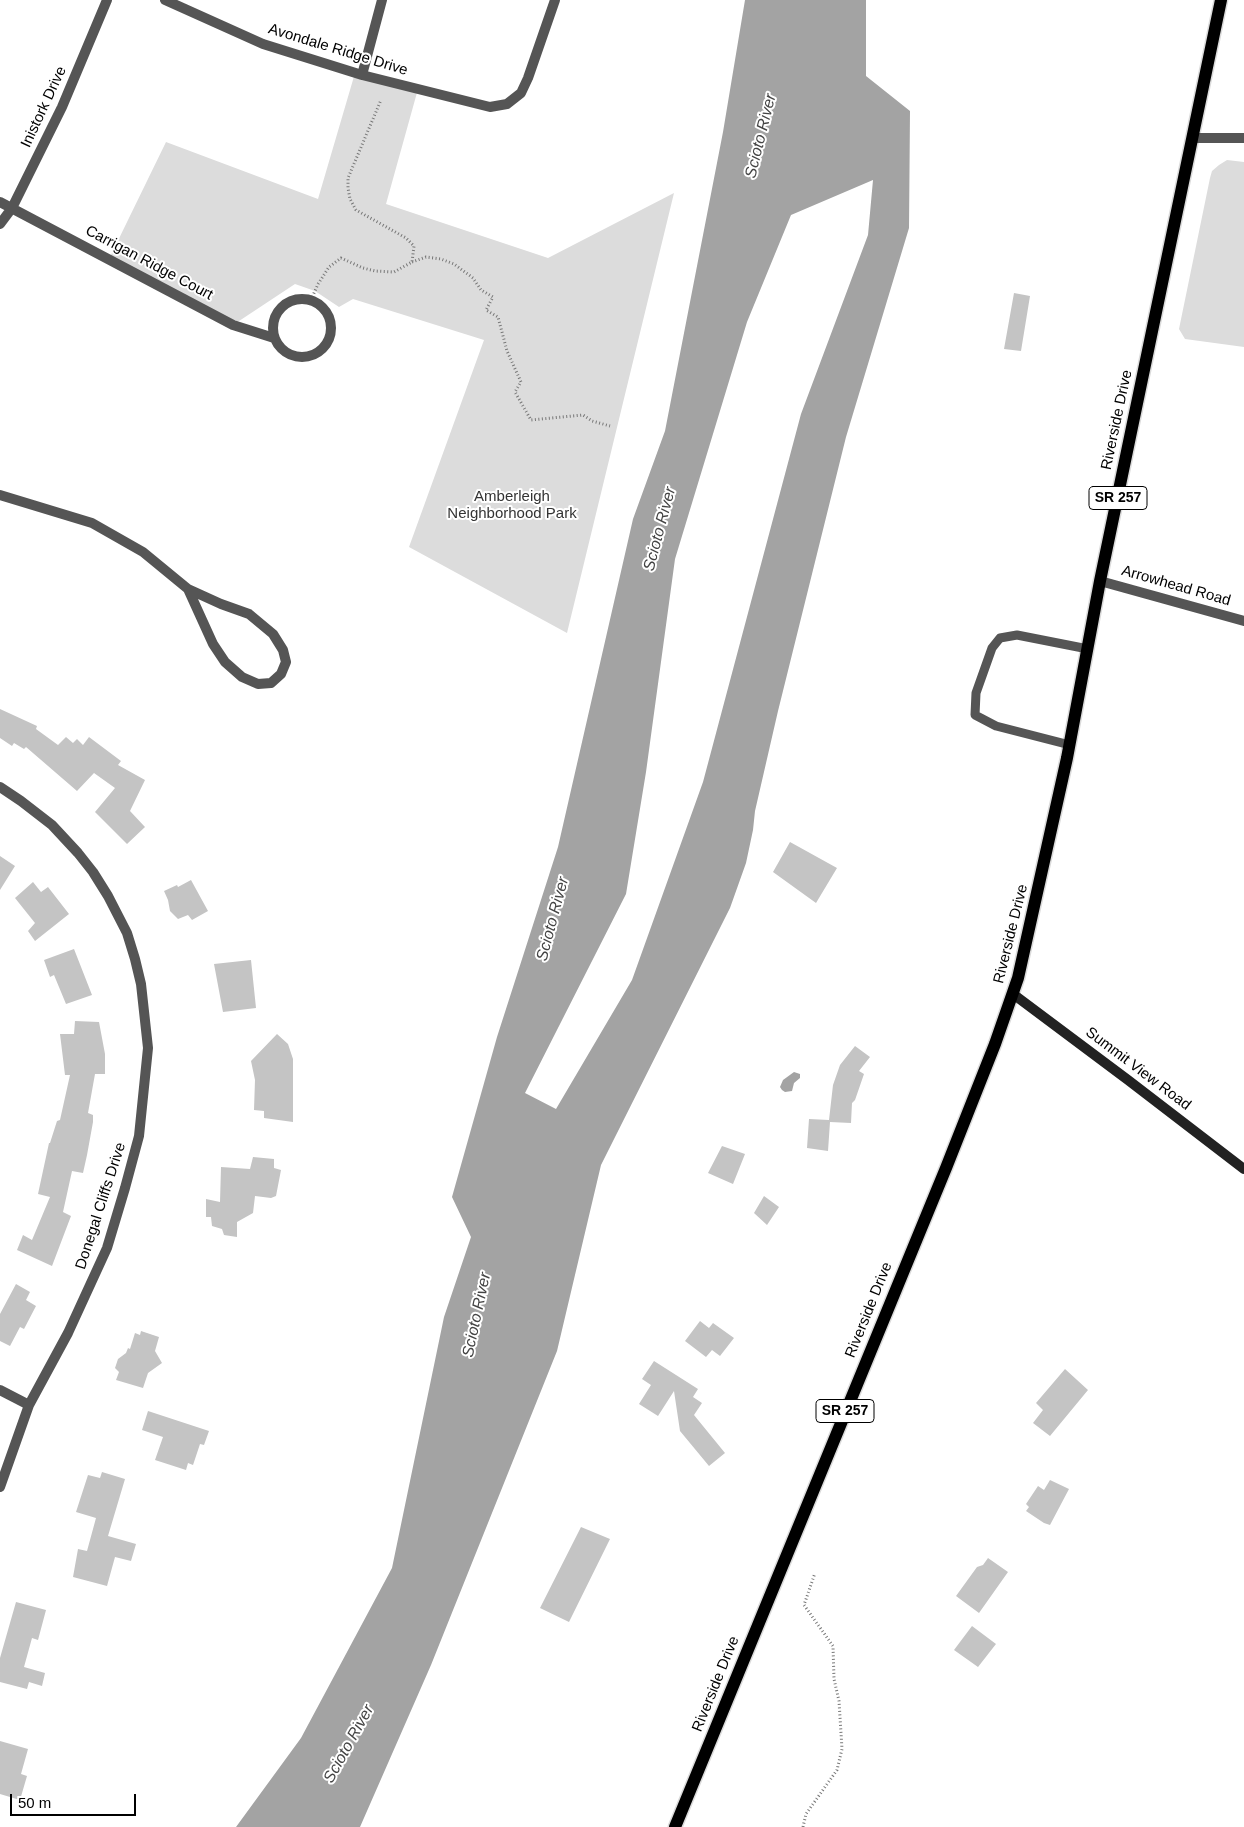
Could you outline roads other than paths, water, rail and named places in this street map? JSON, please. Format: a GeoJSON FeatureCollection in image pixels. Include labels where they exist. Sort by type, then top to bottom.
{"type":"FeatureCollection","features":[{"type":"Feature","properties":{"kind":"main road","name":"Riverside Drive"},"geometry":{"type":"LineString","coordinates":[[675,1827],[946,1168],[995,1044],[1012,994],[1028,935],[1070,744],[1100,580],[1221,0]]}},
{"type":"Feature","properties":{"kind":"street","name":"Inistork Drive"},"geometry":{"type":"LineString","coordinates":[[0,224],[12,208],[62,107],[107,0]]}},
{"type":"Feature","properties":{"kind":"street","name":"Avondale Ridge Drive"},"geometry":{"type":"LineString","coordinates":[[165,0],[263,44],[362,75],[490,107],[507,104],[521,93],[555,0]]}},
{"type":"Feature","properties":{"kind":"street"},"geometry":{"type":"LineString","coordinates":[[362,75],[382,0]]}},
{"type":"Feature","properties":{"kind":"street"},"geometry":{"type":"LineString","coordinates":[[1192,138],[1244,138]]}},
{"type":"Feature","properties":{"kind":"street","name":"Carrigan Ridge Court"},"geometry":{"type":"LineString","coordinates":[[0,202],[233,325],[274,338],[279,347],[296,357],[306,357],[324,347],[329,339],[330,320],[326,311],[319,304],[311,300],[292,300],[284,304],[278,311],[272,329],[274,338]]}},
{"type":"Feature","properties":{"kind":"street"},"geometry":{"type":"LineString","coordinates":[[0,495],[92,522],[143,552],[188,589],[249,614],[273,634],[283,650],[286,662],[281,674],[271,683],[258,684],[242,676],[225,662],[213,644],[188,589]]}},
{"type":"Feature","properties":{"kind":"street","name":"Arrowhead Road"},"geometry":{"type":"LineString","coordinates":[[1100,580],[1244,621]]}},
{"type":"Feature","properties":{"kind":"street","name":"Donegal Cliffs Drive"},"geometry":{"type":"LineString","coordinates":[[0,787],[52,826],[78,853],[108,896],[127,933],[135,959],[141,984],[148,1048],[139,1136],[126,1188],[106,1248],[68,1333],[29,1405],[0,1487]]}},
{"type":"Feature","properties":{"kind":"street","name":"Summit View Road"},"geometry":{"type":"LineString","coordinates":[[1012,994],[1244,1169]]}},
{"type":"Feature","properties":{"kind":"street"},"geometry":{"type":"LineString","coordinates":[[0,1390],[29,1405]]}},
{"type":"Feature","properties":{"kind":"lane"},"geometry":{"type":"LineString","coordinates":[[1070,744],[996,726],[975,715],[976,693],[992,648],[1000,638],[1017,636],[1088,649]]}},
{"type":"Feature","properties":{"kind":"water","name":"Scioto River"},"geometry":{"type":"Polygon","coordinates":[[[745,0],[866,0],[866,76],[910,111],[909,228],[846,437],[778,711],[755,811],[746,863],[730,908],[601,1165],[557,1351],[431,1665],[360,1827],[236,1827],[301,1738],[392,1568],[444,1317],[471,1237],[452,1197],[497,1037],[558,847],[633,519],[665,431],[723,132],[745,0]],[[873,180],[791,215],[747,322],[675,559],[646,772],[626,894],[525,1093],[556,1109],[632,980],[703,782],[801,414],[868,235],[873,180]]]}},
{"type":"Feature","properties":{"kind":"water"},"geometry":{"type":"Polygon","coordinates":[[[794,1072],[800,1074],[800,1078],[794,1083],[792,1091],[785,1092],[780,1087],[783,1080],[794,1072]]]}},
{"type":"Feature","properties":{"kind":"park label","name":"Amberleigh Neighborhood Park"},"geometry":{"type":"Point","coordinates":[512,506]}}]}
